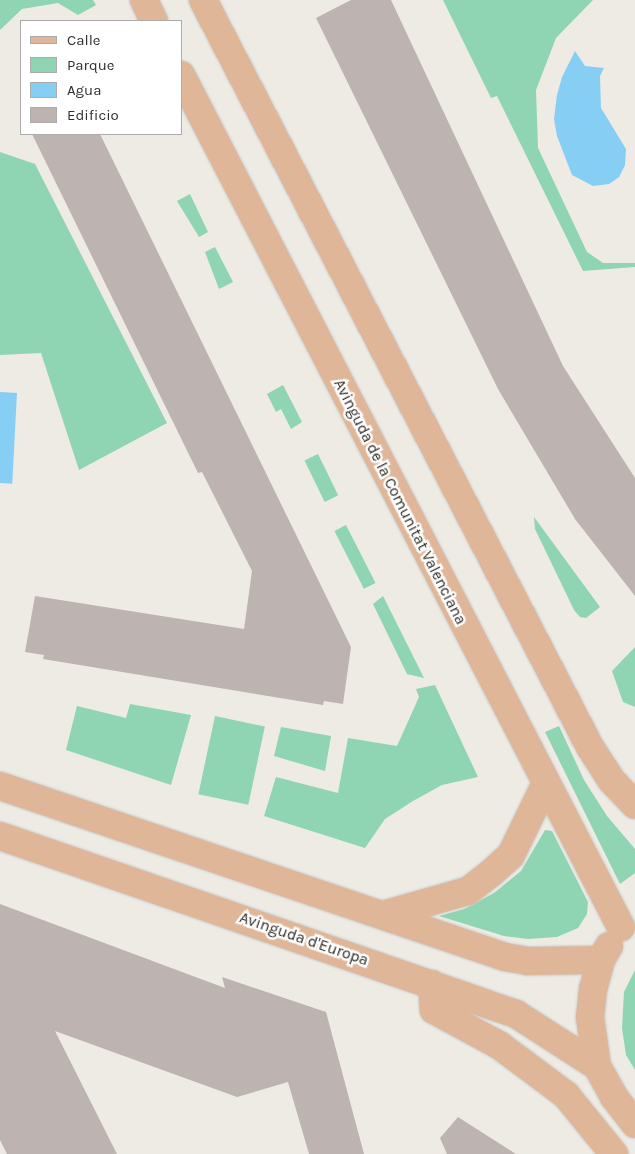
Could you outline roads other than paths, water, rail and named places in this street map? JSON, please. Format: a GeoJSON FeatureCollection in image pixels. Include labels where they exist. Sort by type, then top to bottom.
{"type":"FeatureCollection","features":[{"type":"Feature","properties":{"kind":"main road"},"geometry":{"type":"LineString","coordinates":[[144,0],[154,20]]}},
{"type":"Feature","properties":{"kind":"main road"},"geometry":{"type":"LineString","coordinates":[[203,0],[586,739],[612,781],[635,805]]}},
{"type":"Feature","properties":{"kind":"main road","name":"Avinguda de la Comunitat Valenciana"},"geometry":{"type":"LineString","coordinates":[[182,77],[545,784],[628,920]]}},
{"type":"Feature","properties":{"kind":"main road"},"geometry":{"type":"LineString","coordinates":[[383,916],[468,891],[490,874],[511,855],[545,784]]}},
{"type":"Feature","properties":{"kind":"main road"},"geometry":{"type":"LineString","coordinates":[[0,786],[505,957],[534,961],[601,960]]}},
{"type":"Feature","properties":{"kind":"main road","name":"Avinguda d'Europa"},"geometry":{"type":"LineString","coordinates":[[0,836],[516,1014],[597,1066]]}},
{"type":"Feature","properties":{"kind":"main road"},"geometry":{"type":"LineString","coordinates":[[628,920],[601,960],[593,989],[590,1017],[597,1066],[614,1097],[635,1124]]}},
{"type":"Feature","properties":{"kind":"main road"},"geometry":{"type":"LineString","coordinates":[[432,984],[434,1010],[499,1045],[566,1095],[614,1154]]}},
{"type":"Feature","properties":{"kind":"water"},"geometry":{"type":"Polygon","coordinates":[[[575,51],[585,66],[604,68],[600,76],[601,108],[626,149],[625,165],[619,177],[609,184],[593,186],[572,175],[557,136],[554,119],[557,95],[562,77],[575,51]]]}},
{"type":"Feature","properties":{"kind":"water"},"geometry":{"type":"Polygon","coordinates":[[[0,392],[17,393],[12,484],[0,483],[0,392]]]}}]}
